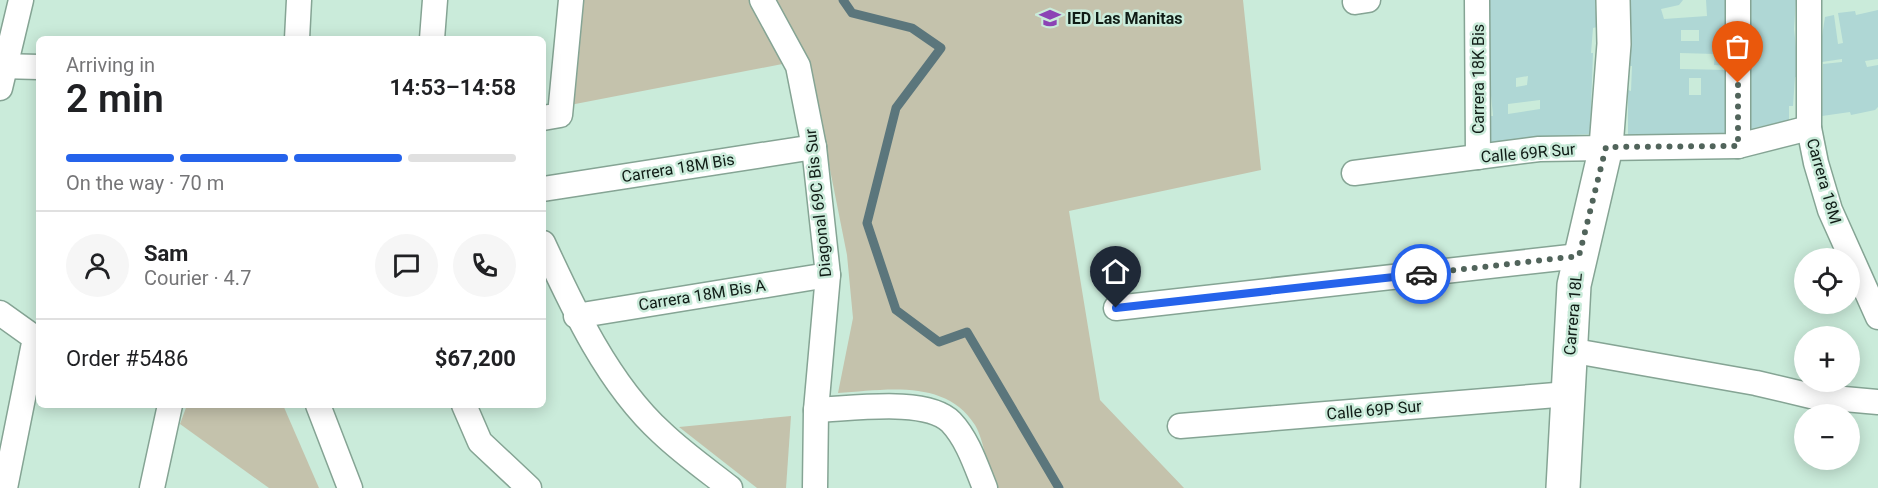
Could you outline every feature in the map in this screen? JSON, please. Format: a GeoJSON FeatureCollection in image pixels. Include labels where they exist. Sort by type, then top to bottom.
{"type":"FeatureCollection","features":[{"type":"Feature","properties":{"kind":"street"},"geometry":{"type":"LineString","coordinates":[[21,0],[2,74],[36,68]]}},
{"type":"Feature","properties":{"kind":"street"},"geometry":{"type":"LineString","coordinates":[[297,36],[299,0]]}},
{"type":"Feature","properties":{"kind":"street"},"geometry":{"type":"LineString","coordinates":[[432,36],[435,0]]}},
{"type":"Feature","properties":{"kind":"street"},"geometry":{"type":"LineString","coordinates":[[551,116],[572,0]]}},
{"type":"Feature","properties":{"kind":"street","name":"Diagonal 69C Bis Sur"},"geometry":{"type":"LineString","coordinates":[[762,0],[798,66],[814,147],[828,275],[816,410],[815,488]]}},
{"type":"Feature","properties":{"kind":"street","name":"Carrera 18K Bis"},"geometry":{"type":"LineString","coordinates":[[1477,0],[1478,158]]}},
{"type":"Feature","properties":{"kind":"street","name":"Carrera 18L"},"geometry":{"type":"LineString","coordinates":[[1563,488],[1569,350],[1579,256],[1606,147],[1614,44],[1613,0]]}},
{"type":"Feature","properties":{"kind":"street"},"geometry":{"type":"LineString","coordinates":[[1738,0],[1738,146]]}},
{"type":"Feature","properties":{"kind":"street","name":"Carrera 18M"},"geometry":{"type":"LineString","coordinates":[[1809,0],[1809,128],[1830,210],[1878,316]]}},
{"type":"Feature","properties":{"kind":"street","name":"Calle 69R Sur"},"geometry":{"type":"LineString","coordinates":[[1354,173],[1539,149],[1738,146],[1809,128]]}},
{"type":"Feature","properties":{"kind":"street","name":"Carrera 18M Bis"},"geometry":{"type":"LineString","coordinates":[[546,189],[814,147]]}},
{"type":"Feature","properties":{"kind":"street"},"geometry":{"type":"LineString","coordinates":[[546,250],[576,316],[623,388],[661,433],[730,488]]}},
{"type":"Feature","properties":{"kind":"street"},"geometry":{"type":"LineString","coordinates":[[1116,308],[1579,256]]}},
{"type":"Feature","properties":{"kind":"street","name":"Carrera 18M Bis A"},"geometry":{"type":"LineString","coordinates":[[576,316],[828,275]]}},
{"type":"Feature","properties":{"kind":"street"},"geometry":{"type":"LineString","coordinates":[[0,313],[35,338],[5,488]]}},
{"type":"Feature","properties":{"kind":"street"},"geometry":{"type":"LineString","coordinates":[[1569,350],[1756,383],[1811,396],[1878,402]]}},
{"type":"Feature","properties":{"kind":"street","name":"Calle 69P Sur"},"geometry":{"type":"LineString","coordinates":[[1180,426],[1568,394]]}},
{"type":"Feature","properties":{"kind":"street"},"geometry":{"type":"LineString","coordinates":[[816,410],[902,407],[931,411],[950,421],[962,437],[985,488]]}},
{"type":"Feature","properties":{"kind":"street"},"geometry":{"type":"LineString","coordinates":[[152,488],[169,408]]}},
{"type":"Feature","properties":{"kind":"street"},"geometry":{"type":"LineString","coordinates":[[319,408],[350,488]]}},
{"type":"Feature","properties":{"kind":"street"},"geometry":{"type":"LineString","coordinates":[[465,408],[480,442],[529,488]]}},
{"type":"Feature","properties":{"kind":"shaded area"},"geometry":{"type":"Polygon","coordinates":[[[581,0],[1243,0],[1261,170],[1069,211],[1100,400],[1184,488],[993,488],[975,425],[963,410],[948,400],[931,393],[913,390],[838,393],[853,318],[847,255],[808,59],[570,105],[581,0]]]}},
{"type":"Feature","properties":{"kind":"shaded area"},"geometry":{"type":"Polygon","coordinates":[[[186,408],[284,408],[319,488],[269,488],[180,424],[186,408]]]}},
{"type":"Feature","properties":{"kind":"shaded area"},"geometry":{"type":"Polygon","coordinates":[[[791,416],[786,488],[757,488],[679,427],[791,416]]]}},
{"type":"Feature","properties":{"kind":"building"},"geometry":{"type":"Polygon","coordinates":[[[1485,0],[1595,0],[1597,27],[1593,28],[1591,53],[1593,53],[1590,134],[1539,137],[1489,147],[1491,116],[1493,116],[1488,64],[1490,65],[1488,10],[1485,0]],[[1528,76],[1516,78],[1516,87],[1527,85],[1528,76]],[[1540,100],[1508,104],[1508,114],[1540,109],[1540,100]]]}},
{"type":"Feature","properties":{"kind":"building"},"geometry":{"type":"Polygon","coordinates":[[[1631,0],[1683,0],[1679,5],[1661,9],[1664,19],[1707,16],[1706,0],[1732,0],[1731,66],[1714,65],[1715,54],[1680,53],[1680,69],[1731,70],[1733,141],[1628,140],[1628,90],[1631,91],[1632,66],[1630,66],[1628,37],[1631,0]],[[1681,30],[1681,41],[1699,41],[1699,30],[1681,30]],[[1689,78],[1689,95],[1701,95],[1701,78],[1689,78]]]}},
{"type":"Feature","properties":{"kind":"building"},"geometry":{"type":"Polygon","coordinates":[[[1744,0],[1796,0],[1794,29],[1797,56],[1799,56],[1798,78],[1795,77],[1793,106],[1789,106],[1789,120],[1754,128],[1755,138],[1743,140],[1744,0]]]}},
{"type":"Feature","properties":{"kind":"building"},"geometry":{"type":"Polygon","coordinates":[[[1878,10],[1878,59],[1865,61],[1867,67],[1878,65],[1878,107],[1875,110],[1851,115],[1850,112],[1822,116],[1823,64],[1842,62],[1842,59],[1822,62],[1820,49],[1825,17],[1834,15],[1838,44],[1843,43],[1838,13],[1855,11],[1856,15],[1878,10]]]}},
{"type":"Feature","properties":{"kind":"waterway"},"geometry":{"type":"LineString","coordinates":[[843,0],[852,13],[912,28],[941,48],[896,108],[867,223],[896,310],[939,342],[967,332],[1059,488]]}},
{"type":"Feature","properties":{"kind":"way so far"},"geometry":{"type":"LineString","coordinates":[[1421,274],[1579,256],[1606,147],[1738,146],[1738,83]]}},
{"type":"Feature","properties":{"kind":"place","name":"IED Las Manitas"},"geometry":{"type":"Point","coordinates":[1050,18]}},
{"type":"Feature","properties":{"kind":"route"},"geometry":{"type":"LineString","coordinates":[[1116,308],[1421,274]]}}]}
